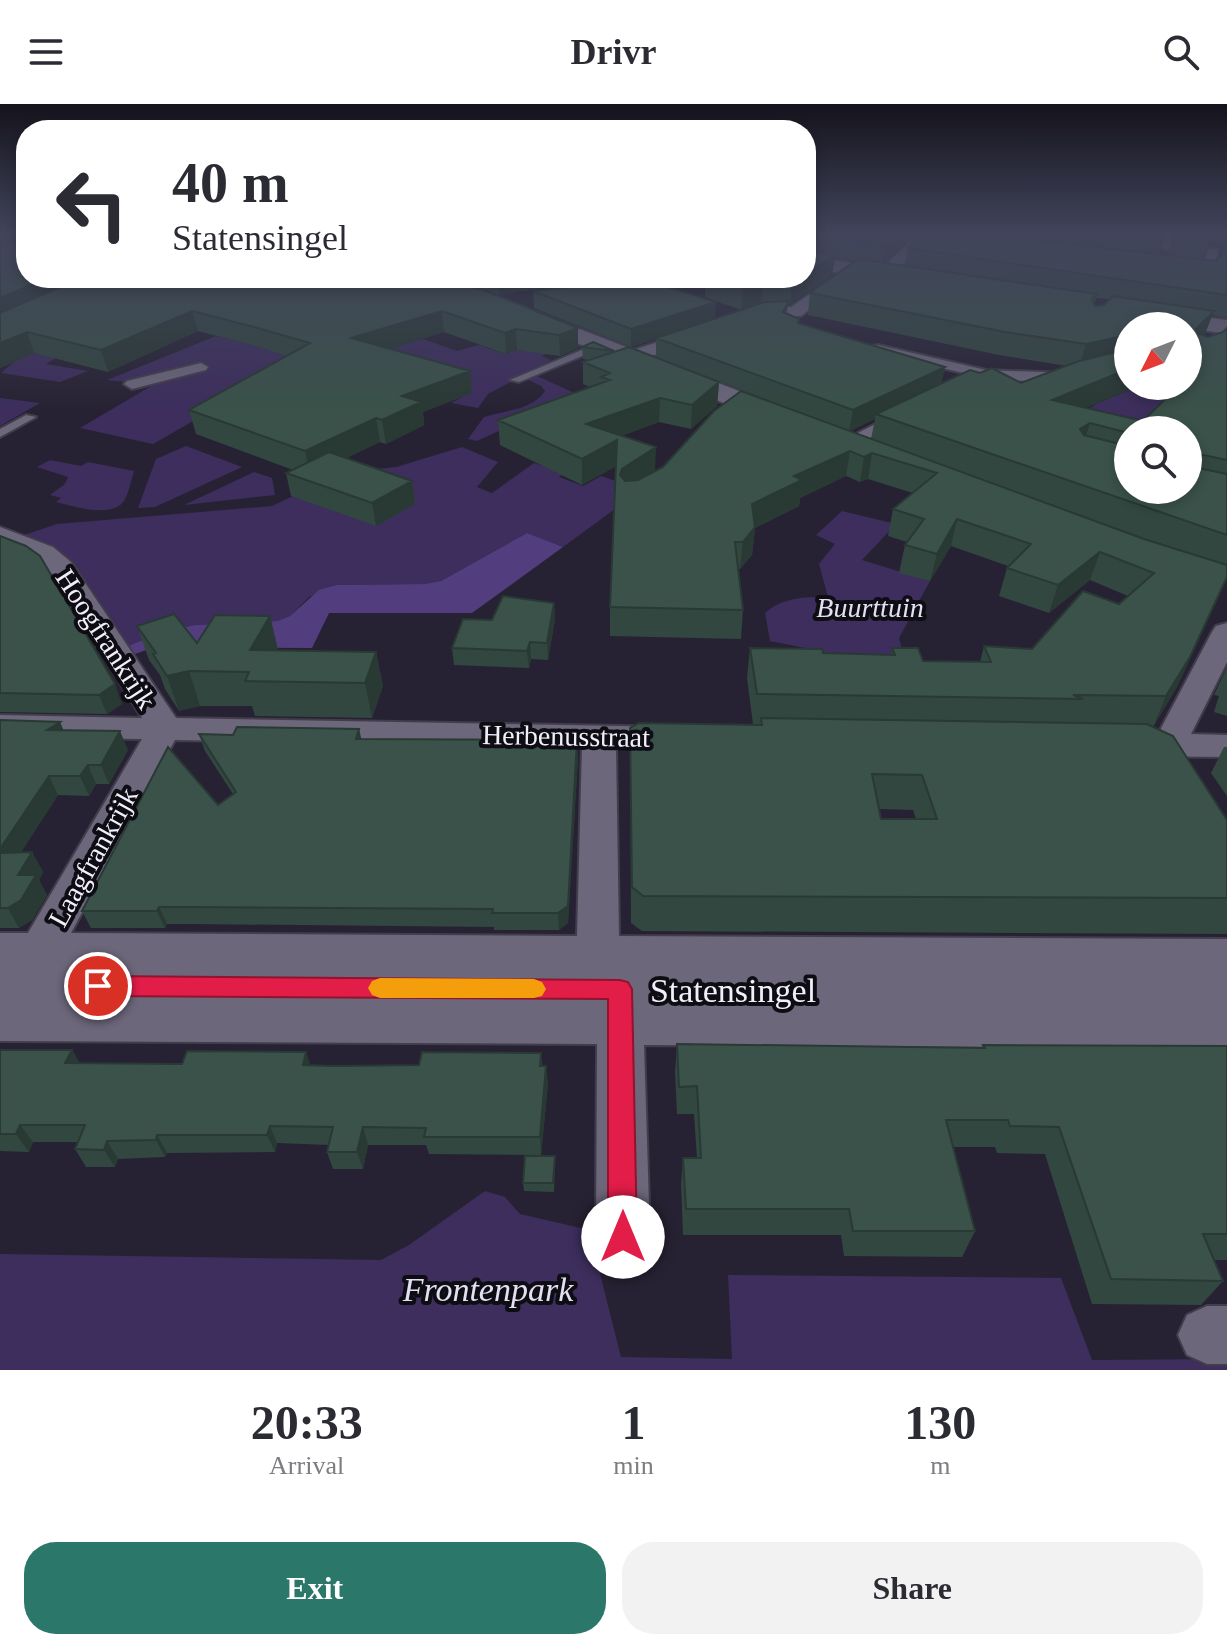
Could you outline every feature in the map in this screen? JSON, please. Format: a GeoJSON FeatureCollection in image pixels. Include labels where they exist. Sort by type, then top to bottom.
{"type":"FeatureCollection","features":[{"type":"Feature","properties":{"kind":"main road","name":"Statensingel"},"geometry":{"type":"LineString","coordinates":[[12,978],[609,989],[1227,992]]}},
{"type":"Feature","properties":{"kind":"street"},"geometry":{"type":"LineString","coordinates":[[631,357],[761,312],[793,319],[825,293]]}},
{"type":"Feature","properties":{"kind":"street"},"geometry":{"type":"LineString","coordinates":[[538,299],[503,303],[631,357],[731,408],[814,429],[877,453]]}},
{"type":"Feature","properties":{"kind":"street"},"geometry":{"type":"LineString","coordinates":[[1202,324],[1224,327],[1215,340],[1206,345]]}},
{"type":"Feature","properties":{"kind":"street"},"geometry":{"type":"LineString","coordinates":[[857,345],[986,374],[1069,378],[1114,367]]}},
{"type":"Feature","properties":{"kind":"street"},"geometry":{"type":"LineString","coordinates":[[132,384],[201,367]]}},
{"type":"Feature","properties":{"kind":"street"},"geometry":{"type":"LineString","coordinates":[[940,397],[986,374]]}},
{"type":"Feature","properties":{"kind":"street"},"geometry":{"type":"LineString","coordinates":[[849,442],[915,409]]}},
{"type":"Feature","properties":{"kind":"street","name":"Hoogfrankrijk"},"geometry":{"type":"LineString","coordinates":[[0,535],[44,553],[61,568],[165,728]]}},
{"type":"Feature","properties":{"kind":"street"},"geometry":{"type":"LineString","coordinates":[[1178,759],[1227,632]]}},
{"type":"Feature","properties":{"kind":"street","name":"Herbenusstraat"},"geometry":{"type":"LineString","coordinates":[[0,726],[712,738]]}},
{"type":"Feature","properties":{"kind":"street","name":"Laagfrankrijk"},"geometry":{"type":"LineString","coordinates":[[12,978],[165,728]]}},
{"type":"Feature","properties":{"kind":"street"},"geometry":{"type":"LineString","coordinates":[[599,736],[623,1237]]}},
{"type":"Feature","properties":{"kind":"street"},"geometry":{"type":"LineString","coordinates":[[1106,744],[1178,759],[1227,746]]}},
{"type":"Feature","properties":{"kind":"street","name":"Statensingel"},"geometry":{"type":"LineString","coordinates":[[609,989],[1227,956]]}},
{"type":"Feature","properties":{"kind":"street","name":"Statensingel"},"geometry":{"type":"LineString","coordinates":[[609,989],[1227,1028]]}},
{"type":"Feature","properties":{"kind":"lane"},"geometry":{"type":"LineString","coordinates":[[515,380],[601,345]]}},
{"type":"Feature","properties":{"kind":"lane"},"geometry":{"type":"LineString","coordinates":[[0,434],[30,417]]}},
{"type":"Feature","properties":{"kind":"green space"},"geometry":{"type":"Polygon","coordinates":[[[216,336],[303,358],[153,444],[80,428],[153,385],[107,380],[216,336]]]}},
{"type":"Feature","properties":{"kind":"green space"},"geometry":{"type":"Polygon","coordinates":[[[423,339],[457,351],[479,345],[505,354],[517,350],[550,352],[542,356],[551,360],[488,394],[478,408],[451,403],[470,393],[343,363],[423,339]]]}},
{"type":"Feature","properties":{"kind":"green space"},"geometry":{"type":"Polygon","coordinates":[[[33,353],[58,357],[46,364],[88,371],[60,382],[1,373],[14,362],[33,353]]]}},
{"type":"Feature","properties":{"kind":"green space"},"geometry":{"type":"Polygon","coordinates":[[[537,376],[579,395],[477,441],[468,439],[484,417],[525,406],[539,398],[545,391],[527,379],[537,376]]]}},
{"type":"Feature","properties":{"kind":"green space"},"geometry":{"type":"Polygon","coordinates":[[[1114,396],[1114,400],[1182,402],[1155,416],[1114,416],[1114,428],[1069,421],[1114,396]]]}},
{"type":"Feature","properties":{"kind":"green space"},"geometry":{"type":"Polygon","coordinates":[[[0,398],[40,403],[0,426],[0,398]]]}},
{"type":"Feature","properties":{"kind":"green space"},"geometry":{"type":"Polygon","coordinates":[[[186,446],[242,467],[155,507],[138,508],[156,459],[186,446]]]}},
{"type":"Feature","properties":{"kind":"green space"},"geometry":{"type":"Polygon","coordinates":[[[462,447],[498,462],[477,487],[492,493],[534,463],[565,473],[559,477],[583,486],[601,476],[641,490],[563,547],[527,533],[441,581],[337,585],[309,597],[290,616],[277,621],[195,625],[164,631],[126,647],[21,536],[57,524],[272,506],[343,472],[396,467],[462,447]]]}},
{"type":"Feature","properties":{"kind":"green space"},"geometry":{"type":"Polygon","coordinates":[[[50,460],[81,466],[88,462],[134,471],[124,501],[110,509],[92,510],[56,502],[61,498],[50,495],[65,484],[68,477],[37,467],[50,460]]]}},
{"type":"Feature","properties":{"kind":"green space"},"geometry":{"type":"Polygon","coordinates":[[[254,472],[272,478],[275,495],[184,505],[254,472]]]}},
{"type":"Feature","properties":{"kind":"green space","name":"Buurttuin"},"geometry":{"type":"Polygon","coordinates":[[[842,511],[896,524],[862,560],[930,581],[899,638],[903,653],[894,661],[813,660],[805,648],[770,641],[765,613],[795,599],[828,597],[819,564],[835,544],[816,535],[842,511]]]}},
{"type":"Feature","properties":{"kind":"green space","name":"Frontenpark"},"geometry":{"type":"Polygon","coordinates":[[[485,1191],[505,1197],[520,1214],[589,1230],[621,1357],[732,1359],[728,1275],[1061,1278],[1092,1360],[1227,1359],[1227,1370],[0,1370],[0,1254],[381,1260],[409,1245],[485,1191]]]}},
{"type":"Feature","properties":{"kind":"shaded area"},"geometry":{"type":"Polygon","coordinates":[[[527,533],[563,547],[472,613],[329,613],[312,648],[155,647],[132,655],[126,647],[164,631],[195,625],[277,621],[290,616],[319,590],[337,585],[441,581],[527,533]]]}},
{"type":"Feature","properties":{"kind":"building"},"geometry":{"type":"Polygon","coordinates":[[[46,293],[491,293],[578,328],[559,335],[516,329],[505,333],[442,311],[351,338],[470,371],[402,396],[421,402],[382,420],[376,418],[305,451],[189,410],[310,343],[192,311],[101,350],[27,332],[0,343],[0,313],[46,293]]]}},
{"type":"Feature","properties":{"kind":"building"},"geometry":{"type":"Polygon","coordinates":[[[538,293],[687,293],[716,302],[631,329],[538,293]]]}},
{"type":"Feature","properties":{"kind":"building"},"geometry":{"type":"Polygon","coordinates":[[[810,293],[1091,293],[1097,294],[1092,299],[1095,306],[1104,305],[1113,296],[1214,311],[1202,323],[1202,312],[1114,312],[1114,338],[1086,344],[1005,332],[810,293]]]}},
{"type":"Feature","properties":{"kind":"building"},"geometry":{"type":"Polygon","coordinates":[[[789,301],[783,312],[799,319],[798,323],[945,367],[853,410],[656,338],[765,302],[789,301]]]}},
{"type":"Feature","properties":{"kind":"building"},"geometry":{"type":"Polygon","coordinates":[[[1227,328],[1227,460],[1202,455],[1202,416],[1148,416],[1165,400],[1202,400],[1202,335],[1208,337],[1227,328]]]}},
{"type":"Feature","properties":{"kind":"building"},"geometry":{"type":"Polygon","coordinates":[[[593,342],[614,351],[582,347],[593,342]]]}},
{"type":"Feature","properties":{"kind":"building"},"geometry":{"type":"Polygon","coordinates":[[[629,347],[719,382],[692,405],[660,398],[586,424],[656,447],[622,469],[620,475],[625,481],[638,480],[663,467],[714,411],[741,391],[1144,539],[1227,565],[1227,577],[1190,657],[1166,696],[1073,695],[1083,699],[757,694],[750,648],[822,649],[823,653],[895,655],[892,648],[918,648],[923,661],[991,662],[984,646],[1032,649],[1083,591],[1119,604],[1154,573],[1100,552],[1058,585],[1007,568],[1031,544],[957,519],[937,554],[905,545],[924,519],[893,509],[937,473],[872,453],[864,457],[850,451],[794,476],[802,480],[752,504],[755,527],[743,542],[735,542],[743,610],[610,607],[617,440],[582,459],[498,420],[610,380],[601,377],[610,373],[583,362],[629,347]]]}},
{"type":"Feature","properties":{"kind":"building"},"geometry":{"type":"Polygon","coordinates":[[[1114,352],[1114,375],[1052,400],[1121,416],[1114,416],[1114,429],[1090,423],[1080,429],[1084,435],[1114,442],[1114,496],[876,414],[970,370],[980,373],[992,368],[1021,383],[1079,361],[1114,352]]]}},
{"type":"Feature","properties":{"kind":"building"},"geometry":{"type":"Polygon","coordinates":[[[329,452],[412,481],[372,503],[286,473],[329,452]]]}},
{"type":"Feature","properties":{"kind":"building"},"geometry":{"type":"Polygon","coordinates":[[[1202,469],[1227,474],[1227,535],[1137,504],[1202,504],[1202,469]]]}},
{"type":"Feature","properties":{"kind":"building"},"geometry":{"type":"Polygon","coordinates":[[[0,536],[26,546],[40,556],[115,684],[99,695],[0,693],[0,536]]]}},
{"type":"Feature","properties":{"kind":"building"},"geometry":{"type":"Polygon","coordinates":[[[503,596],[554,603],[547,643],[530,642],[527,651],[452,648],[463,619],[492,620],[503,596]]]}},
{"type":"Feature","properties":{"kind":"building"},"geometry":{"type":"Polygon","coordinates":[[[174,614],[197,643],[215,615],[270,616],[250,650],[376,652],[365,683],[245,681],[249,672],[189,671],[167,676],[153,654],[156,653],[137,626],[174,614]]]}},
{"type":"Feature","properties":{"kind":"building"},"geometry":{"type":"Polygon","coordinates":[[[761,718],[1147,724],[1173,736],[1227,820],[1227,898],[643,896],[632,887],[630,728],[639,723],[762,725],[761,718]],[[872,774],[881,819],[937,819],[922,775],[872,774]]]}},
{"type":"Feature","properties":{"kind":"building"},"geometry":{"type":"Polygon","coordinates":[[[0,720],[60,722],[47,730],[120,731],[101,765],[88,765],[80,776],[49,776],[0,849],[0,720]]]}},
{"type":"Feature","properties":{"kind":"building"},"geometry":{"type":"Polygon","coordinates":[[[237,727],[359,729],[356,739],[577,740],[568,906],[558,913],[492,913],[493,909],[186,907],[159,907],[157,911],[82,911],[168,747],[218,805],[236,792],[199,734],[233,735],[237,727]]]}},
{"type":"Feature","properties":{"kind":"building"},"geometry":{"type":"Polygon","coordinates":[[[32,852],[18,875],[36,875],[21,900],[8,908],[0,908],[0,853],[32,852]]]}},
{"type":"Feature","properties":{"kind":"building"},"geometry":{"type":"Polygon","coordinates":[[[677,1044],[985,1048],[983,1045],[1227,1046],[1227,1234],[1203,1234],[1223,1281],[1111,1279],[1059,1127],[1010,1126],[1008,1120],[946,1120],[975,1231],[853,1231],[849,1209],[686,1209],[683,1158],[701,1158],[697,1086],[679,1087],[677,1044]]]}},
{"type":"Feature","properties":{"kind":"building"},"geometry":{"type":"Polygon","coordinates":[[[0,1050],[72,1050],[65,1063],[182,1064],[187,1051],[306,1052],[303,1065],[333,1066],[419,1065],[422,1052],[541,1053],[540,1066],[546,1066],[540,1137],[424,1137],[426,1128],[363,1127],[357,1152],[327,1152],[333,1127],[270,1126],[267,1135],[157,1135],[156,1140],[107,1141],[104,1150],[75,1149],[85,1125],[20,1125],[16,1134],[0,1134],[0,1050]]]}},
{"type":"Feature","properties":{"kind":"building"},"geometry":{"type":"Polygon","coordinates":[[[525,1156],[555,1156],[553,1183],[523,1183],[525,1156]]]}},
{"type":"Feature","properties":{"kind":"slow traffic"},"geometry":{"type":"LineString","coordinates":[[380,988],[534,989]]}},
{"type":"Feature","properties":{"kind":"route"},"geometry":{"type":"LineString","coordinates":[[98,986],[620,989],[623,1237]]}}]}
